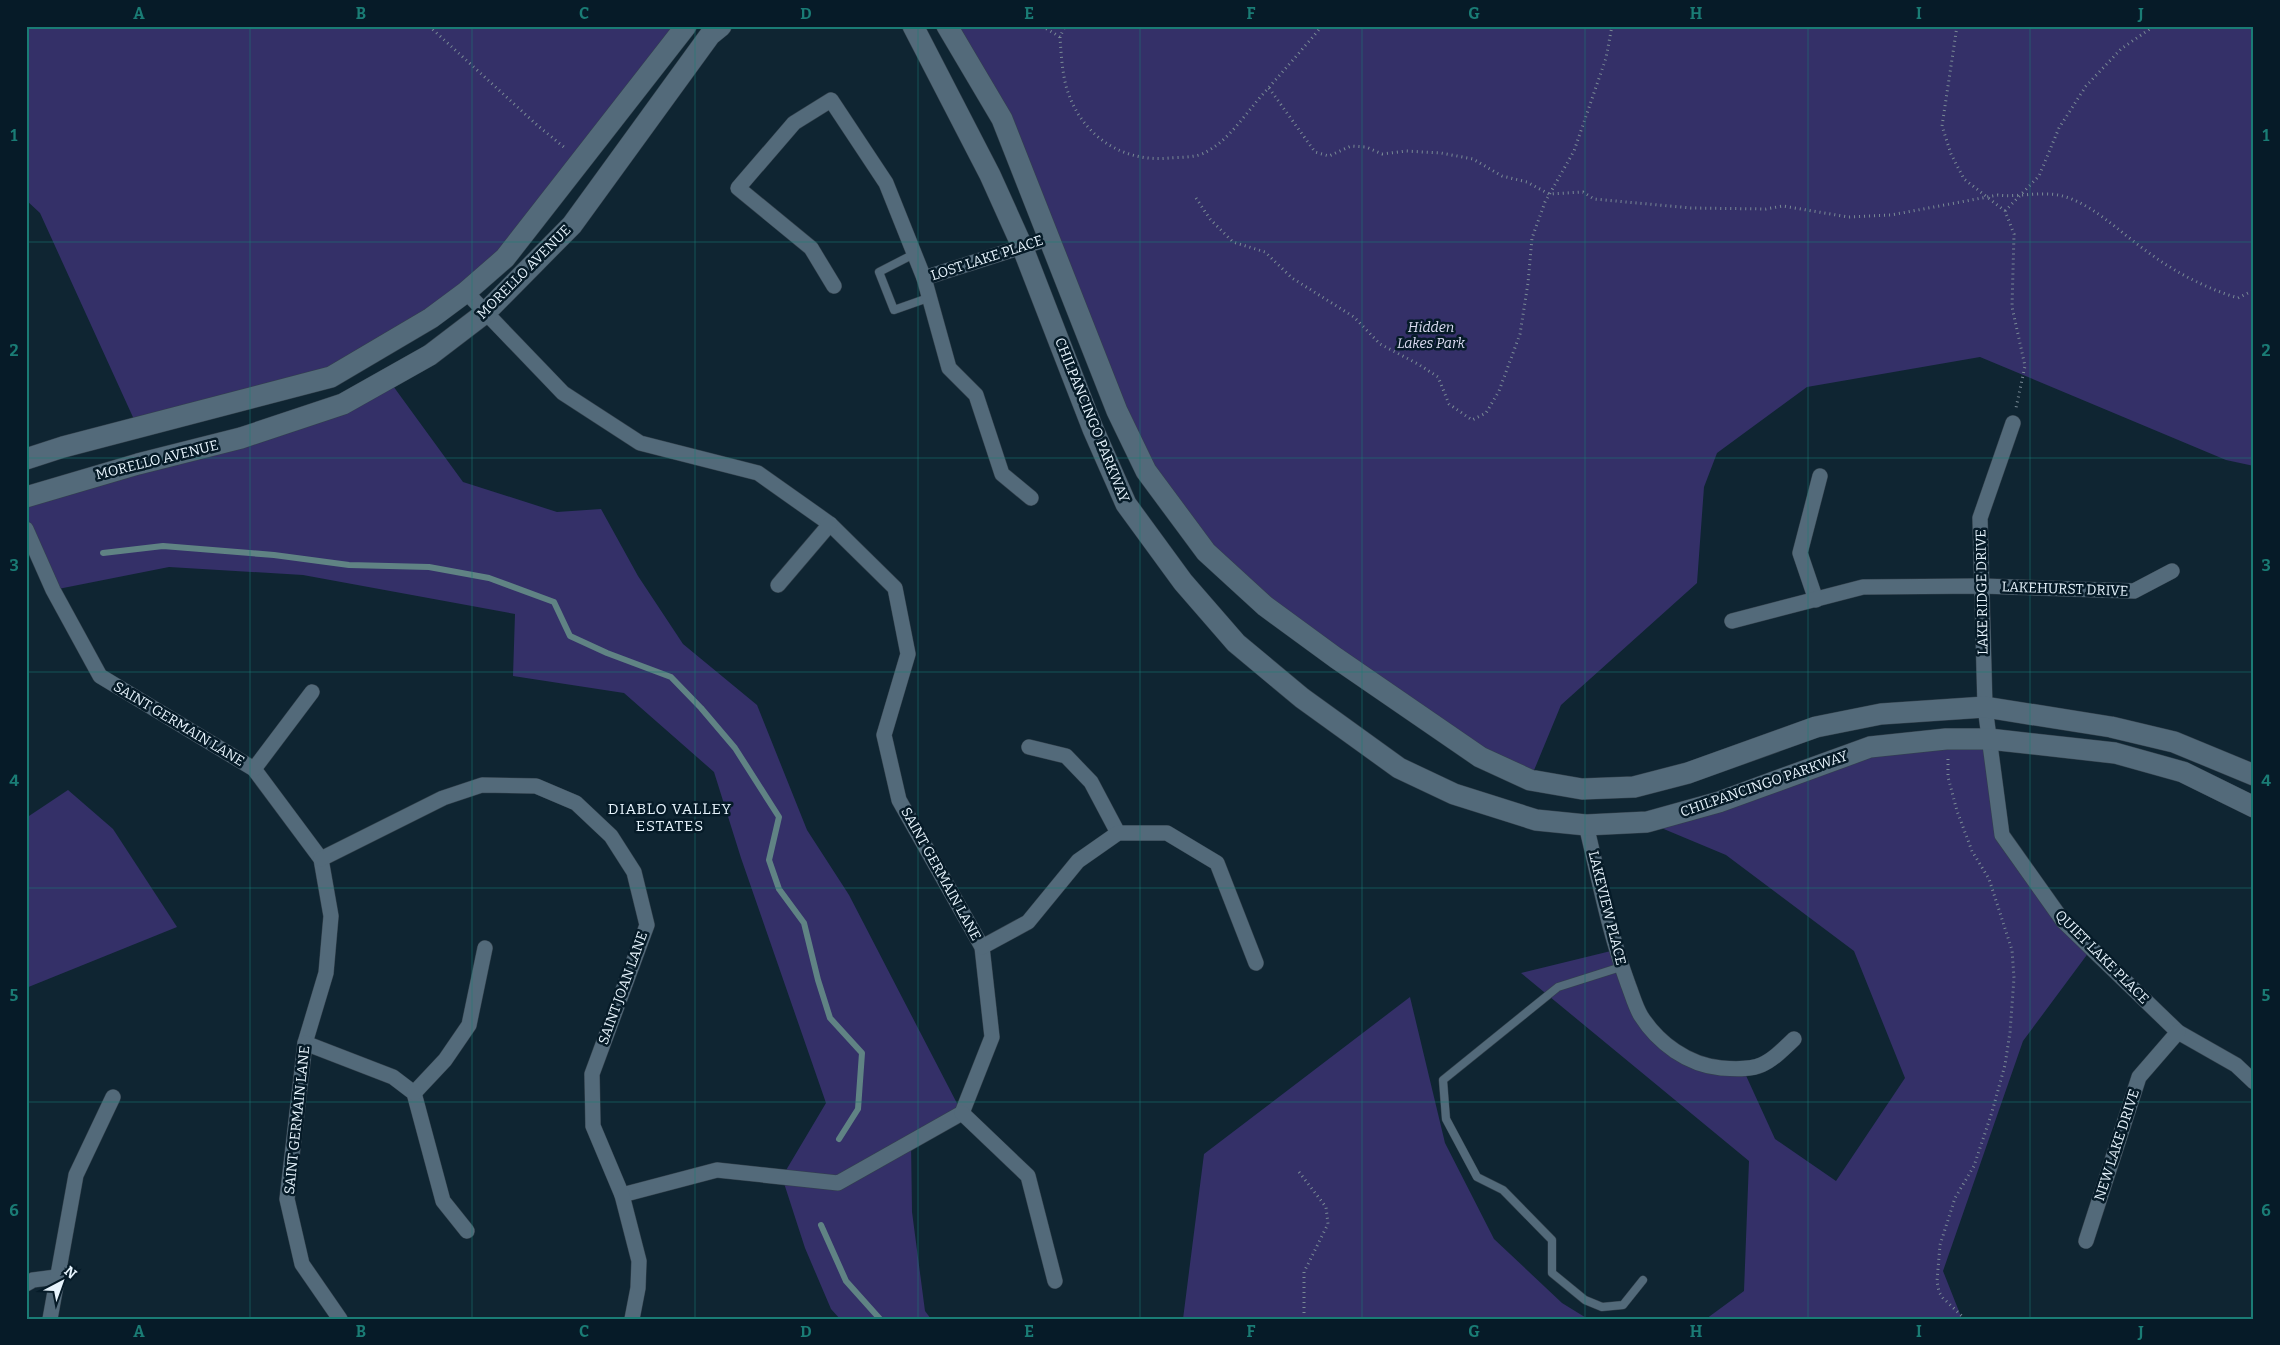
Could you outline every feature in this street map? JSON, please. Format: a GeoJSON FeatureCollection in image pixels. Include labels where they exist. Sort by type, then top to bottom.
{"type":"FeatureCollection","features":[{"type":"Feature","properties":{"kind":"street","name":"MORELLO AVENUE"},"geometry":{"type":"LineString","coordinates":[[26,459],[63,446],[330,377],[431,318],[466,292],[505,258],[686,26]]}},
{"type":"Feature","properties":{"kind":"street","name":"MORELLO AVENUE"},"geometry":{"type":"LineString","coordinates":[[26,497],[93,476],[241,438],[343,404],[430,355],[486,313],[572,225],[710,35],[721,26]]}},
{"type":"Feature","properties":{"kind":"street","name":"CHILPANCINGO PARKWAY"},"geometry":{"type":"LineString","coordinates":[[913,26],[990,174],[1022,246],[1093,429],[1126,504],[1183,582],[1236,643],[1302,698],[1399,768],[1454,794],[1536,820],[1586,825],[1648,822],[1718,802],[1870,747],[1946,739],[1989,739],[2115,753],[2183,772],[2254,807]]}},
{"type":"Feature","properties":{"kind":"street","name":"CHILPANCINGO PARKWAY"},"geometry":{"type":"LineString","coordinates":[[947,26],[1002,119],[1117,411],[1146,471],[1206,552],[1265,606],[1336,658],[1480,757],[1530,780],[1582,789],[1634,788],[1688,773],[1816,727],[1881,714],[1985,707],[2111,727],[2174,742],[2254,775]]}},
{"type":"Feature","properties":{"kind":"street","name":"LOST LAKE PLACE"},"geometry":{"type":"LineString","coordinates":[[834,286],[811,248],[738,188],[794,123],[831,100],[886,182],[924,278],[948,368],[976,395],[1002,474],[1031,498]]}},
{"type":"Feature","properties":{"kind":"street","name":"LOST LAKE PLACE"},"geometry":{"type":"LineString","coordinates":[[924,278],[1050,238]]}},
{"type":"Feature","properties":{"kind":"street","name":"SAINT GERMAIN LANE"},"geometry":{"type":"LineString","coordinates":[[466,292],[563,393],[640,443],[758,473],[830,524],[895,588],[908,654],[884,735],[899,800],[982,948],[992,1037],[962,1113]]}},
{"type":"Feature","properties":{"kind":"street","name":"LAKE RIDGE DRIVE"},"geometry":{"type":"LineString","coordinates":[[1985,707],[1980,518],[2013,423]]}},
{"type":"Feature","properties":{"kind":"street"},"geometry":{"type":"LineString","coordinates":[[1816,600],[1800,553],[1820,476]]}},
{"type":"Feature","properties":{"kind":"street"},"geometry":{"type":"LineString","coordinates":[[778,585],[830,524]]}},
{"type":"Feature","properties":{"kind":"street","name":"SAINT GERMAIN LANE"},"geometry":{"type":"LineString","coordinates":[[26,529],[53,590],[100,676],[254,769],[321,859],[331,916],[328,954],[326,973],[305,1043],[287,1199],[302,1264],[340,1319]]}},
{"type":"Feature","properties":{"kind":"street","name":"LAKEHURST DRIVE"},"geometry":{"type":"LineString","coordinates":[[1732,621],[1863,587],[1982,586],[2134,591],[2172,571]]}},
{"type":"Feature","properties":{"kind":"street"},"geometry":{"type":"LineString","coordinates":[[254,769],[312,692]]}},
{"type":"Feature","properties":{"kind":"street","name":"QUIET LAKE PLACE"},"geometry":{"type":"LineString","coordinates":[[1985,707],[2002,835],[2063,921],[2178,1032],[2236,1066],[2254,1082]]}},
{"type":"Feature","properties":{"kind":"street"},"geometry":{"type":"LineString","coordinates":[[1029,747],[1066,756],[1091,782],[1118,834]]}},
{"type":"Feature","properties":{"kind":"street","name":"SAINT JOAN LANE"},"geometry":{"type":"LineString","coordinates":[[321,859],[443,798],[482,785],[536,786],[576,803],[611,836],[634,872],[646,925],[592,1074],[593,1126],[622,1194]]}},
{"type":"Feature","properties":{"kind":"street","name":"LAKEVIEW PLACE"},"geometry":{"type":"LineString","coordinates":[[1586,825],[1615,950],[1639,1014],[1653,1033],[1696,1063],[1743,1070],[1760,1067],[1775,1057],[1794,1039]]}},
{"type":"Feature","properties":{"kind":"street"},"geometry":{"type":"LineString","coordinates":[[982,948],[1028,922],[1078,862],[1118,834],[1167,834],[1217,863],[1256,963]]}},
{"type":"Feature","properties":{"kind":"street"},"geometry":{"type":"LineString","coordinates":[[414,1093],[445,1060],[469,1025],[485,948]]}},
{"type":"Feature","properties":{"kind":"street","name":"NEW LAKE DRIVE"},"geometry":{"type":"LineString","coordinates":[[2086,1241],[2139,1077],[2178,1032]]}},
{"type":"Feature","properties":{"kind":"street"},"geometry":{"type":"LineString","coordinates":[[305,1043],[393,1077],[414,1093],[443,1201],[467,1231]]}},
{"type":"Feature","properties":{"kind":"street"},"geometry":{"type":"LineString","coordinates":[[50,1319],[56,1277],[76,1175],[113,1097]]}},
{"type":"Feature","properties":{"kind":"street"},"geometry":{"type":"LineString","coordinates":[[632,1319],[638,1288],[639,1261],[622,1194],[717,1170],[838,1183],[962,1113],[1028,1176],[1055,1281]]}},
{"type":"Feature","properties":{"kind":"street"},"geometry":{"type":"LineString","coordinates":[[26,1284],[33,1280],[56,1277]]}},
{"type":"Feature","properties":{"kind":"lane"},"geometry":{"type":"LineString","coordinates":[[914,254],[879,272],[894,310],[928,298]]}},
{"type":"Feature","properties":{"kind":"lane"},"geometry":{"type":"LineString","coordinates":[[1622,967],[1558,987],[1443,1080],[1446,1119],[1477,1177],[1502,1190],[1552,1240],[1552,1273],[1585,1300],[1602,1307],[1622,1305],[1643,1280]]}},
{"type":"Feature","properties":{"kind":"path"},"geometry":{"type":"LineString","coordinates":[[429,26],[537,125],[580,160]]}},
{"type":"Feature","properties":{"kind":"path"},"geometry":{"type":"LineString","coordinates":[[1042,26],[1060,37]]}},
{"type":"Feature","properties":{"kind":"path"},"geometry":{"type":"LineString","coordinates":[[1065,26],[1060,37],[1066,86],[1073,105],[1084,123],[1100,139],[1120,152],[1140,159],[1161,159],[1205,153],[1225,138],[1322,26]]}},
{"type":"Feature","properties":{"kind":"path"},"geometry":{"type":"LineString","coordinates":[[1196,198],[1210,219],[1233,242],[1265,252],[1292,278],[1354,317],[1380,344],[1438,377],[1449,404],[1472,420],[1486,413],[1499,391],[1520,334],[1532,238],[1549,194],[1574,151],[1606,58],[1612,26]]}},
{"type":"Feature","properties":{"kind":"path"},"geometry":{"type":"LineString","coordinates":[[1957,26],[1942,126],[1951,154],[1964,179],[2005,211],[2014,234],[2012,307],[2026,366],[2013,423]]}},
{"type":"Feature","properties":{"kind":"path"},"geometry":{"type":"LineString","coordinates":[[2005,211],[2039,176],[2059,128],[2086,86],[2122,49],[2154,26]]}},
{"type":"Feature","properties":{"kind":"path"},"geometry":{"type":"LineString","coordinates":[[1269,88],[1315,152],[1329,156],[1351,146],[1366,147],[1382,154],[1406,151],[1441,153],[1472,159],[1502,176],[1527,182],[1549,194],[1583,192],[1594,199],[1690,208],[1766,209],[1783,206],[1848,217],[1891,215],[1986,196],[2054,195],[2069,198],[2114,225],[2168,267],[2217,292],[2238,298],[2254,290]]}},
{"type":"Feature","properties":{"kind":"path"},"geometry":{"type":"LineString","coordinates":[[1946,739],[1949,763],[1948,777],[1957,811],[1972,851],[1989,879],[2012,950],[2014,978],[2010,1032],[2005,1065],[1992,1112],[1974,1166],[1955,1198],[1940,1245],[1937,1282],[1939,1292],[1965,1319]]}},
{"type":"Feature","properties":{"kind":"path"},"geometry":{"type":"LineString","coordinates":[[1299,1172],[1326,1207],[1328,1224],[1304,1272],[1304,1319]]}},
{"type":"Feature","properties":{"kind":"green space"},"geometry":{"type":"Polygon","coordinates":[[[26,26],[686,26],[505,258],[331,377],[137,426],[40,213],[26,200],[26,26]]]}},
{"type":"Feature","properties":{"kind":"green space","name":"Hidden Lakes Park"},"geometry":{"type":"Polygon","coordinates":[[[947,26],[2254,26],[2254,466],[2226,460],[1980,357],[1807,387],[1717,453],[1704,487],[1697,583],[1561,705],[1530,780],[1265,606],[1146,471],[1055,249],[947,26]]]}},
{"type":"Feature","properties":{"kind":"green space"},"geometry":{"type":"Polygon","coordinates":[[[388,379],[463,482],[557,512],[601,509],[638,576],[683,644],[757,705],[807,830],[849,895],[962,1113],[911,1142],[912,1212],[925,1311],[931,1319],[840,1319],[831,1309],[805,1248],[782,1177],[826,1103],[741,858],[714,772],[624,693],[513,676],[515,614],[303,575],[169,567],[53,590],[26,529],[26,497],[138,464],[388,379]]]}},
{"type":"Feature","properties":{"kind":"green space"},"geometry":{"type":"Polygon","coordinates":[[[1989,739],[2002,835],[2092,948],[2023,1041],[1943,1271],[1962,1319],[1706,1319],[1744,1291],[1749,1161],[1521,973],[1615,950],[1639,1014],[1667,1045],[1743,1069],[1775,1139],[1836,1181],[1905,1078],[1854,951],[1726,855],[1647,822],[1870,747],[1989,739]]]}},
{"type":"Feature","properties":{"kind":"green space"},"geometry":{"type":"Polygon","coordinates":[[[68,790],[113,829],[177,927],[26,988],[26,818],[68,790]]]}},
{"type":"Feature","properties":{"kind":"green space"},"geometry":{"type":"Polygon","coordinates":[[[1410,997],[1445,1143],[1494,1239],[1562,1303],[1588,1319],[1183,1319],[1204,1154],[1410,997]]]}},
{"type":"Feature","properties":{"kind":"waterway"},"geometry":{"type":"LineString","coordinates":[[103,553],[163,546],[274,555],[349,565],[429,567],[489,578],[554,602],[570,636],[607,653],[671,677],[701,708],[735,748],[779,817],[769,860],[779,889],[804,923],[818,980],[830,1018],[862,1053],[858,1109],[839,1139]]}},
{"type":"Feature","properties":{"kind":"waterway"},"geometry":{"type":"LineString","coordinates":[[821,1225],[846,1281],[880,1319]]}},
{"type":"Feature","properties":{"kind":"district","name":"DIABLO VALLEY ESTATES"},"geometry":{"type":"Point","coordinates":[670,818]}}]}
